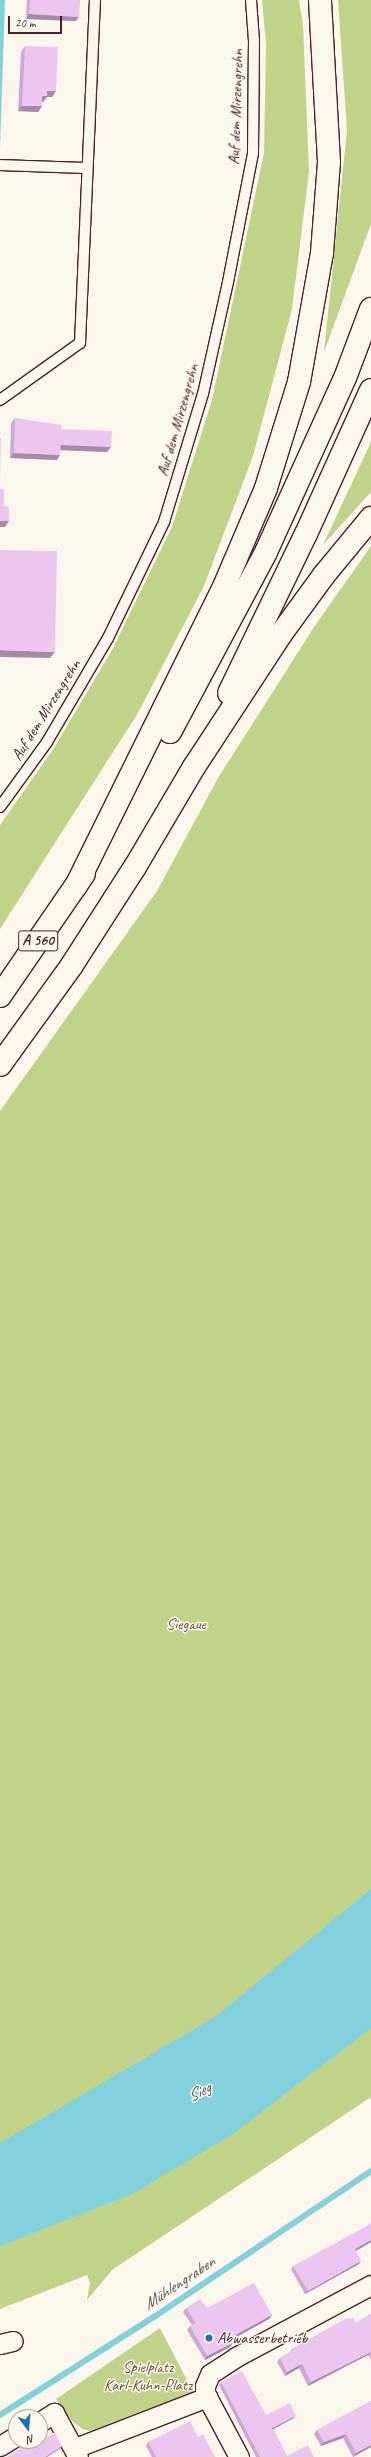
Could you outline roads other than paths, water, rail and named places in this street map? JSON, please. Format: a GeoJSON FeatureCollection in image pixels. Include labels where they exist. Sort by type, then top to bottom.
{"type":"FeatureCollection","features":[{"type":"Feature","properties":{"kind":"highway"},"geometry":{"type":"LineString","coordinates":[[76,886],[224,590],[266,488],[299,382],[322,253],[329,162],[320,0]]}},
{"type":"Feature","properties":{"kind":"highway"},"geometry":{"type":"LineString","coordinates":[[76,886],[176,722],[266,552],[345,378],[371,309]]}},
{"type":"Feature","properties":{"kind":"highway"},"geometry":{"type":"LineString","coordinates":[[194,767],[306,534],[371,390]]}},
{"type":"Feature","properties":{"kind":"highway"},"geometry":{"type":"LineString","coordinates":[[0,1065],[72,965],[135,867],[194,767],[281,634],[324,575],[371,518]]}},
{"type":"Feature","properties":{"kind":"highway","name":"A 560"},"geometry":{"type":"LineString","coordinates":[[0,996],[76,886]]}},
{"type":"Feature","properties":{"kind":"street"},"geometry":{"type":"LineString","coordinates":[[48,2418],[76,2453],[207,2388],[215,2370],[371,2285]]}},
{"type":"Feature","properties":{"kind":"street"},"geometry":{"type":"LineString","coordinates":[[207,2388],[238,2457]]}},
{"type":"Feature","properties":{"kind":"lane"},"geometry":{"type":"LineString","coordinates":[[0,400],[80,343],[95,0]]}},
{"type":"Feature","properties":{"kind":"lane","name":"Auf dem Mirzengrehn"},"geometry":{"type":"LineString","coordinates":[[0,807],[47,742],[100,651],[164,522],[203,394],[253,153],[254,41],[251,0]]}},
{"type":"Feature","properties":{"kind":"lane"},"geometry":{"type":"LineString","coordinates":[[0,165],[88,168]]}},
{"type":"Feature","properties":{"kind":"water"},"geometry":{"type":"Polygon","coordinates":[[[0,0],[5,0],[0,148],[0,0]]]}},
{"type":"Feature","properties":{"kind":"water","name":"Sieg"},"geometry":{"type":"Polygon","coordinates":[[[371,1889],[371,2028],[233,2134],[132,2194],[0,2246],[0,2143],[215,2017],[371,1889]]]}},
{"type":"Feature","properties":{"kind":"waterway","name":"Mühlengraben"},"geometry":{"type":"LineString","coordinates":[[0,2415],[154,2317],[371,2171]]}},
{"type":"Feature","properties":{"kind":"place","name":"Abwasserbetrieb"},"geometry":{"type":"Point","coordinates":[209,2338]}},
{"type":"Feature","properties":{"kind":"park label","name":"Siegaue"},"geometry":{"type":"Point","coordinates":[186,1624]}},
{"type":"Feature","properties":{"kind":"park label","name":"Spielplatz Karl-Kuhn-Platz"},"geometry":{"type":"Point","coordinates":[148,2376]}}]}
